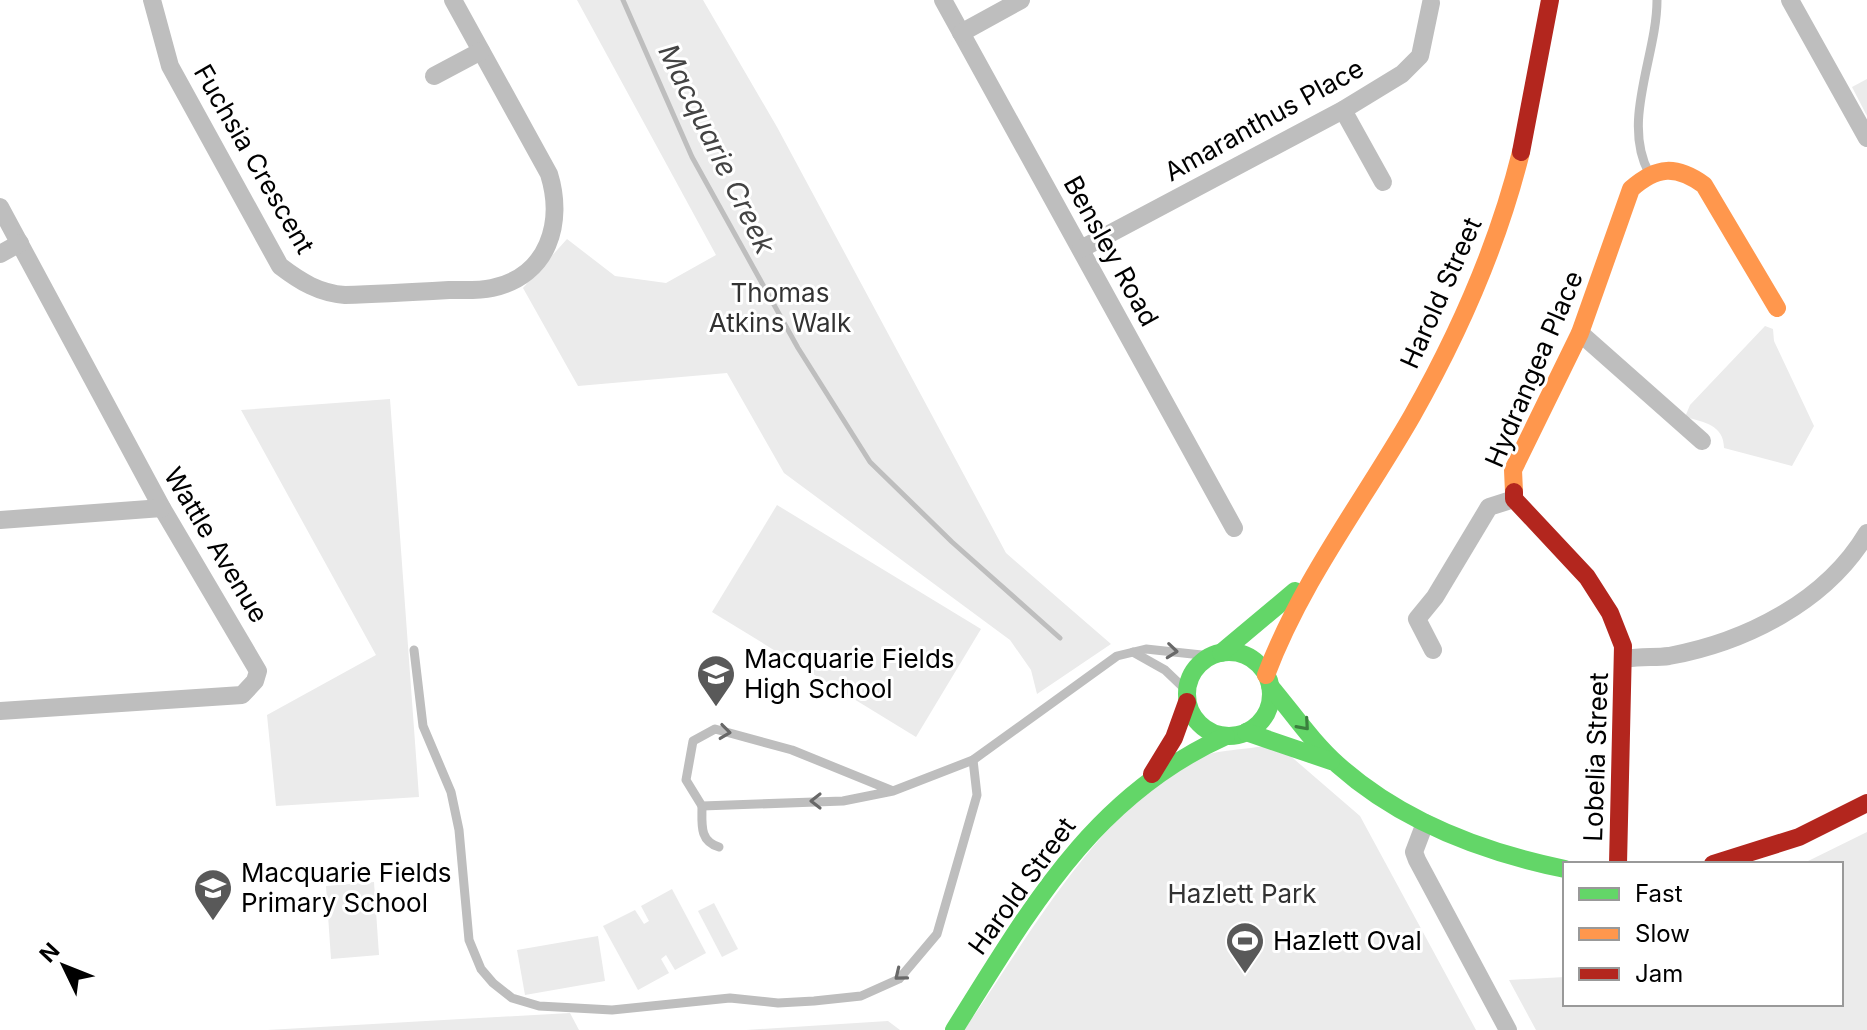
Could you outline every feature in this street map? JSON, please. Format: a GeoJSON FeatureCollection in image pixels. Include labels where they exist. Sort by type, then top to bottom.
{"type":"FeatureCollection","features":[{"type":"Feature","properties":{"kind":"main road","name":"Harold Street"},"geometry":{"type":"LineString","coordinates":[[1268,680],[1286,623],[1308,579],[1410,418],[1448,351],[1483,275],[1526,148],[1544,57],[1550,0]]}},
{"type":"Feature","properties":{"kind":"main road"},"geometry":{"type":"LineString","coordinates":[[1649,173],[1669,168],[1704,185],[1777,308]]}},
{"type":"Feature","properties":{"kind":"main road","name":"Hydrangea Place"},"geometry":{"type":"LineString","coordinates":[[1514,499],[1513,470],[1580,333],[1631,189],[1649,173]]}},
{"type":"Feature","properties":{"kind":"main road","name":"Lobelia Street"},"geometry":{"type":"LineString","coordinates":[[1514,499],[1569,553],[1610,609],[1626,659],[1622,669],[1618,862]]}},
{"type":"Feature","properties":{"kind":"main road","name":"Harold Street"},"geometry":{"type":"LineString","coordinates":[[1216,654],[1308,579]]}},
{"type":"Feature","properties":{"kind":"main road"},"geometry":{"type":"LineString","coordinates":[[1338,764],[1268,680],[1243,655],[1216,654],[1195,670],[1187,696],[1197,722],[1206,729],[1226,736],[1246,732],[1289,744],[1338,764],[1425,823],[1501,855],[1563,869]]}},
{"type":"Feature","properties":{"kind":"main road"},"geometry":{"type":"LineString","coordinates":[[1246,732],[1266,713],[1268,680]]}},
{"type":"Feature","properties":{"kind":"main road","name":"Harold Street"},"geometry":{"type":"LineString","coordinates":[[954,1030],[1049,889],[1098,826],[1144,782],[1165,755],[1187,696]]}},
{"type":"Feature","properties":{"kind":"main road","name":"Harold Street"},"geometry":{"type":"LineString","coordinates":[[1144,782],[1226,736]]}},
{"type":"Feature","properties":{"kind":"main road"},"geometry":{"type":"LineString","coordinates":[[1719,862],[1799,837],[1867,803]]}},
{"type":"Feature","properties":{"kind":"street","name":"Fuchsia Crescent"},"geometry":{"type":"LineString","coordinates":[[152,0],[170,66],[280,266],[302,283],[328,294],[493,288],[533,266],[550,247],[556,223],[556,196],[549,174],[453,0]]}},
{"type":"Feature","properties":{"kind":"street","name":"Bensley Road"},"geometry":{"type":"LineString","coordinates":[[943,0],[1234,528]]}},
{"type":"Feature","properties":{"kind":"street"},"geometry":{"type":"LineString","coordinates":[[961,33],[1021,0]]}},
{"type":"Feature","properties":{"kind":"street"},"geometry":{"type":"LineString","coordinates":[[1790,0],[1867,138]]}},
{"type":"Feature","properties":{"kind":"street","name":"Amaranthus Place"},"geometry":{"type":"LineString","coordinates":[[1081,249],[1343,110],[1402,74],[1420,56],[1431,3]]}},
{"type":"Feature","properties":{"kind":"street"},"geometry":{"type":"LineString","coordinates":[[434,76],[481,51]]}},
{"type":"Feature","properties":{"kind":"street"},"geometry":{"type":"LineString","coordinates":[[1343,110],[1383,182]]}},
{"type":"Feature","properties":{"kind":"street","name":"Wattle Avenue"},"geometry":{"type":"LineString","coordinates":[[0,207],[162,508],[258,671],[250,689],[242,695],[0,711]]}},
{"type":"Feature","properties":{"kind":"street"},"geometry":{"type":"LineString","coordinates":[[0,254],[20,243]]}},
{"type":"Feature","properties":{"kind":"street"},"geometry":{"type":"LineString","coordinates":[[1580,333],[1702,441]]}},
{"type":"Feature","properties":{"kind":"street","name":"Hydrangea Place"},"geometry":{"type":"LineString","coordinates":[[1433,650],[1417,619],[1435,597],[1489,507],[1514,499]]}},
{"type":"Feature","properties":{"kind":"street"},"geometry":{"type":"LineString","coordinates":[[0,520],[162,508]]}},
{"type":"Feature","properties":{"kind":"street"},"geometry":{"type":"LineString","coordinates":[[1626,659],[1666,657],[1739,638],[1774,619],[1833,574],[1867,533]]}},
{"type":"Feature","properties":{"kind":"street"},"geometry":{"type":"LineString","coordinates":[[1425,823],[1414,852],[1417,860],[1508,1030]]}},
{"type":"Feature","properties":{"kind":"lane"},"geometry":{"type":"LineString","coordinates":[[1649,173],[1639,147],[1637,126],[1654,45],[1657,0]]}},
{"type":"Feature","properties":{"kind":"lane"},"geometry":{"type":"LineString","coordinates":[[702,806],[777,800],[843,801],[893,791],[936,777],[973,760],[1117,656],[1161,649],[1216,654]]}},
{"type":"Feature","properties":{"kind":"lane"},"geometry":{"type":"LineString","coordinates":[[414,650],[423,726],[451,792],[459,830],[469,940],[481,969],[493,983],[512,998],[539,1006],[612,1010],[730,998],[778,1003],[861,996],[879,989],[908,969],[937,934],[977,795],[973,760]]}},
{"type":"Feature","properties":{"kind":"lane"},"geometry":{"type":"LineString","coordinates":[[1133,652],[1165,670],[1187,696]]}},
{"type":"Feature","properties":{"kind":"lane"},"geometry":{"type":"LineString","coordinates":[[719,847],[708,842],[701,831],[702,806],[686,780],[690,750],[703,732],[715,729],[792,750],[893,791]]}},
{"type":"Feature","properties":{"kind":"green space","name":"Thomas Atkins Walk"},"geometry":{"type":"Polygon","coordinates":[[[577,0],[703,0],[777,127],[1006,553],[1111,644],[1037,694],[1031,670],[1010,640],[784,473],[727,373],[578,386],[523,288],[567,239],[615,276],[666,283],[716,255],[577,0]]]}},
{"type":"Feature","properties":{"kind":"green space"},"geometry":{"type":"Polygon","coordinates":[[[1867,79],[1867,116],[1852,87],[1867,79]]]}},
{"type":"Feature","properties":{"kind":"green space"},"geometry":{"type":"Polygon","coordinates":[[[1765,326],[1773,329],[1774,341],[1814,426],[1792,466],[1724,448],[1717,429],[1685,417],[1690,405],[1765,326]]]}},
{"type":"Feature","properties":{"kind":"green space"},"geometry":{"type":"Polygon","coordinates":[[[390,399],[419,797],[276,806],[267,715],[376,655],[241,410],[390,399]]]}},
{"type":"Feature","properties":{"kind":"green space"},"geometry":{"type":"Polygon","coordinates":[[[777,505],[981,629],[916,737],[712,612],[777,505]]]}},
{"type":"Feature","properties":{"kind":"green space","name":"Hazlett Park"},"geometry":{"type":"Polygon","coordinates":[[[1264,746],[1287,753],[1360,816],[1476,1030],[964,1030],[1065,882],[1124,813],[1157,784],[1192,760],[1217,752],[1264,746]]]}},
{"type":"Feature","properties":{"kind":"green space"},"geometry":{"type":"Polygon","coordinates":[[[1867,832],[1867,1030],[1536,1030],[1509,980],[1563,977],[1563,1006],[1843,1006],[1843,862],[1806,862],[1867,832]]]}},
{"type":"Feature","properties":{"kind":"green space"},"geometry":{"type":"Polygon","coordinates":[[[374,882],[379,955],[331,959],[326,886],[374,882]]]}},
{"type":"Feature","properties":{"kind":"green space"},"geometry":{"type":"Polygon","coordinates":[[[672,889],[706,953],[675,970],[666,955],[661,959],[669,973],[638,990],[603,926],[635,910],[644,924],[649,921],[641,906],[672,889]]]}},
{"type":"Feature","properties":{"kind":"green space"},"geometry":{"type":"Polygon","coordinates":[[[714,903],[738,949],[722,957],[698,911],[714,903]]]}},
{"type":"Feature","properties":{"kind":"green space"},"geometry":{"type":"Polygon","coordinates":[[[598,936],[605,981],[525,995],[517,950],[598,936]]]}},
{"type":"Feature","properties":{"kind":"green space"},"geometry":{"type":"Polygon","coordinates":[[[570,1013],[579,1030],[267,1030],[570,1013]]]}},
{"type":"Feature","properties":{"kind":"green space"},"geometry":{"type":"Polygon","coordinates":[[[888,1021],[900,1030],[746,1030],[888,1021]]]}},
{"type":"Feature","properties":{"kind":"waterway","name":"Macquarie Creek"},"geometry":{"type":"LineString","coordinates":[[623,0],[692,157],[798,348],[870,462],[952,542],[1060,638]]}},
{"type":"Feature","properties":{"kind":"traffic: fast"},"geometry":{"type":"LineString","coordinates":[[1221,653],[1295,591]]}},
{"type":"Feature","properties":{"kind":"traffic: fast"},"geometry":{"type":"LineString","coordinates":[[1229,652],[1245,655],[1259,664],[1268,678],[1271,694],[1268,710],[1259,724],[1245,733],[1229,736],[1213,733],[1199,724],[1190,710],[1187,694],[1190,678],[1199,664],[1213,655],[1229,652]]}},
{"type":"Feature","properties":{"kind":"traffic: fast"},"geometry":{"type":"LineString","coordinates":[[1270,686],[1338,765],[1389,803],[1474,844],[1563,869]]}},
{"type":"Feature","properties":{"kind":"traffic: fast"},"geometry":{"type":"LineString","coordinates":[[1246,732],[1331,761]]}},
{"type":"Feature","properties":{"kind":"traffic: fast"},"geometry":{"type":"LineString","coordinates":[[954,1030],[1038,901],[1101,824],[1138,791],[1179,761],[1226,736]]}},
{"type":"Feature","properties":{"kind":"traffic: slow"},"geometry":{"type":"LineString","coordinates":[[1266,675],[1315,574],[1412,416],[1446,353],[1489,255],[1521,152]]}},
{"type":"Feature","properties":{"kind":"traffic: slow"},"geometry":{"type":"LineString","coordinates":[[1514,492],[1513,470],[1580,333],[1631,189],[1640,181],[1658,172],[1675,171],[1704,185],[1777,308]]}},
{"type":"Feature","properties":{"kind":"traffic: jam"},"geometry":{"type":"LineString","coordinates":[[1521,152],[1550,0]]}},
{"type":"Feature","properties":{"kind":"traffic: jam"},"geometry":{"type":"LineString","coordinates":[[1514,492],[1514,499],[1587,577],[1610,613],[1623,646],[1618,862]]}},
{"type":"Feature","properties":{"kind":"traffic: jam"},"geometry":{"type":"LineString","coordinates":[[1152,774],[1174,738],[1187,702]]}},
{"type":"Feature","properties":{"kind":"traffic: jam"},"geometry":{"type":"LineString","coordinates":[[1719,862],[1799,837],[1867,803]]}},
{"type":"Feature","properties":{"kind":"place","name":"Macquarie Fields High School"},"geometry":{"type":"Point","coordinates":[716,708]}},
{"type":"Feature","properties":{"kind":"place","name":"Macquarie Fields Primary School"},"geometry":{"type":"Point","coordinates":[213,922]}},
{"type":"Feature","properties":{"kind":"place","name":"Hazlett Oval"},"geometry":{"type":"Point","coordinates":[1245,975]}}]}
